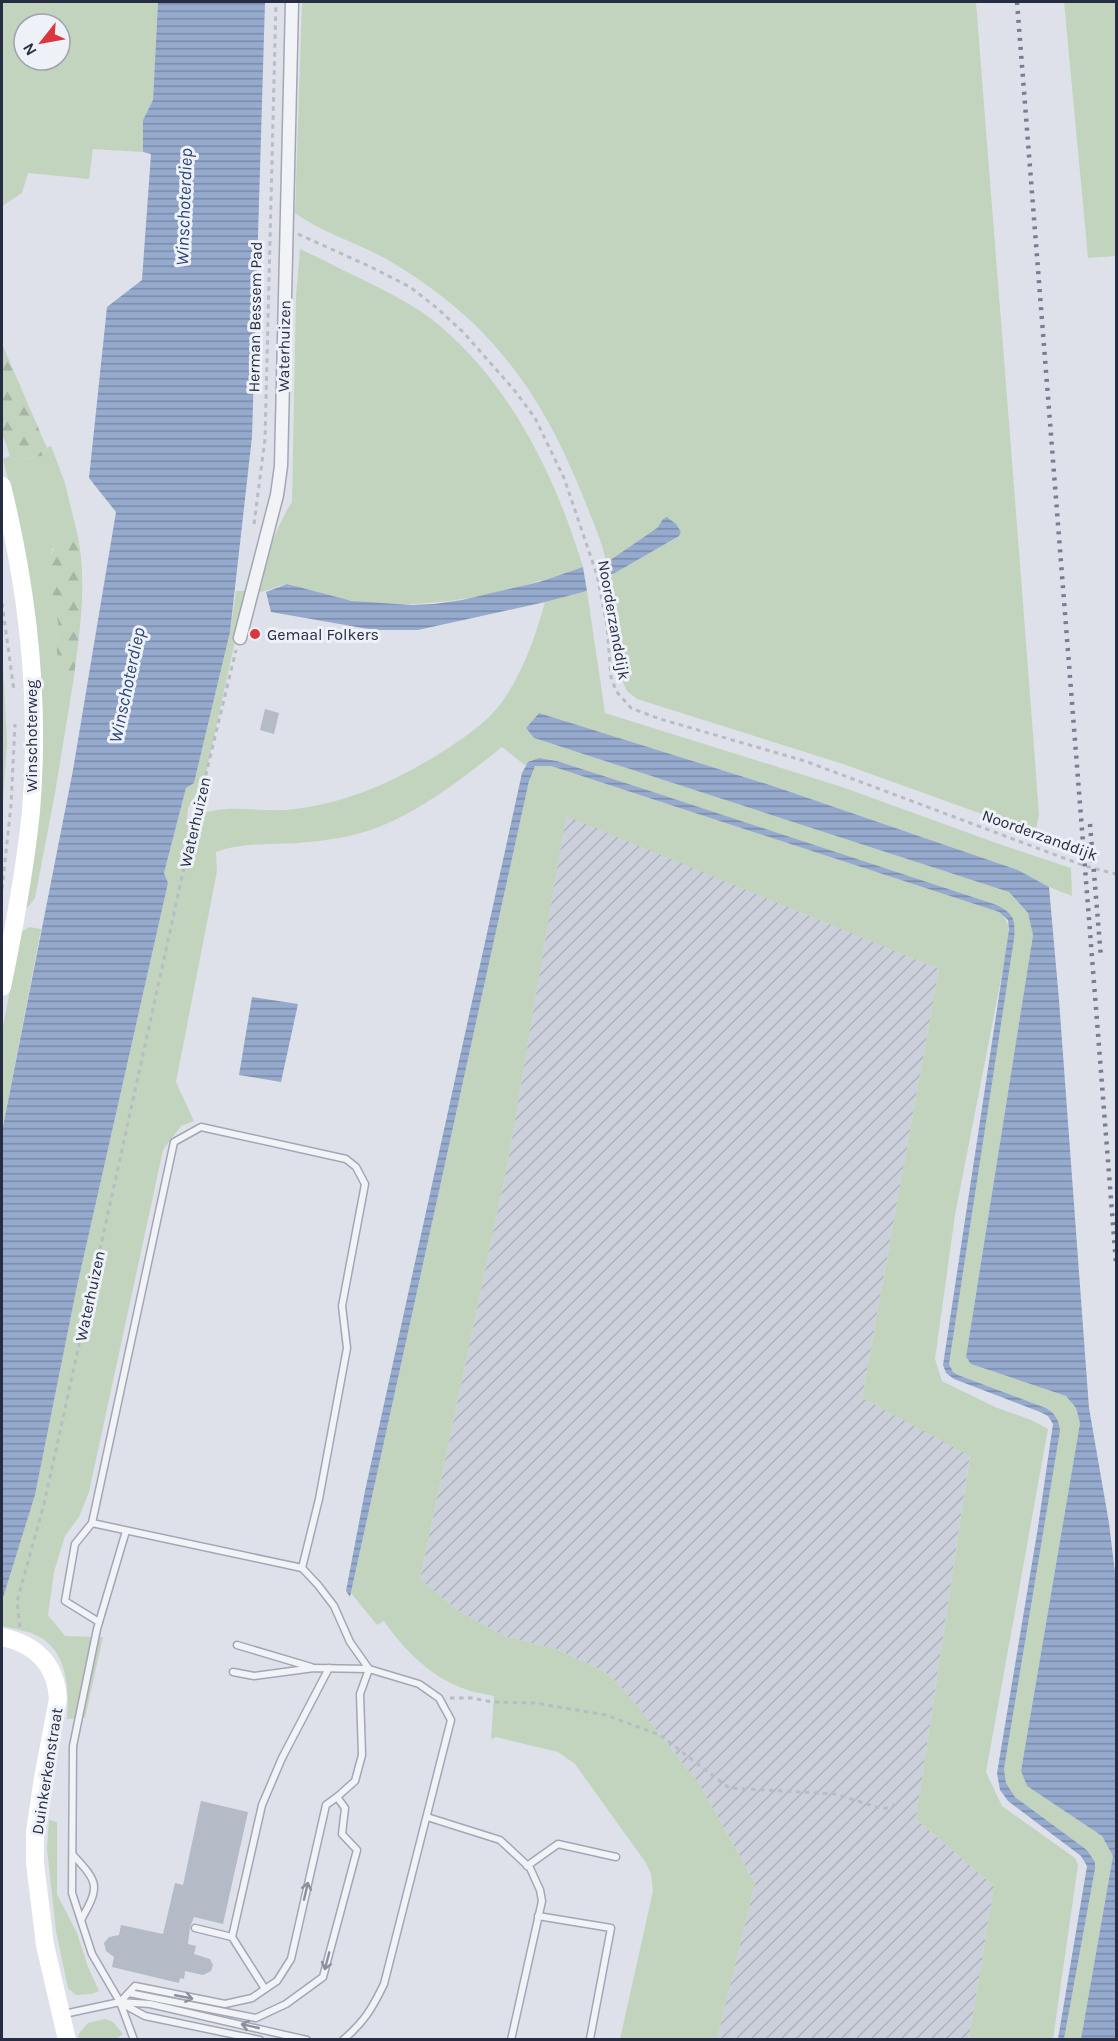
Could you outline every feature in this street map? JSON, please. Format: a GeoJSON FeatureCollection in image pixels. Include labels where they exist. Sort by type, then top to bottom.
{"type":"FeatureCollection","features":[{"type":"Feature","properties":{"kind":"main road","name":"Winschoterweg"},"geometry":{"type":"LineString","coordinates":[[2,486],[20,578],[30,649],[34,750],[27,843],[16,917],[2,987]]}},
{"type":"Feature","properties":{"kind":"main road","name":"Duinkerkenstraat"},"geometry":{"type":"LineString","coordinates":[[11,1636],[44,1659],[54,1676],[57,1688],[58,1699],[43,1778],[35,1842],[45,1945],[67,2040]]}},
{"type":"Feature","properties":{"kind":"street","name":"Waterhuizen"},"geometry":{"type":"LineString","coordinates":[[240,638],[277,495],[281,466],[292,2]]}},
{"type":"Feature","properties":{"kind":"lane"},"geometry":{"type":"LineString","coordinates":[[99,1623],[65,1601],[75,1544],[92,1523],[174,1142],[201,1127],[346,1159],[356,1167],[365,1184],[342,1306],[347,1348],[319,1499],[302,1568]]}},
{"type":"Feature","properties":{"kind":"lane"},"geometry":{"type":"LineString","coordinates":[[92,1523],[302,1568],[334,1606],[350,1642],[369,1669]]}},
{"type":"Feature","properties":{"kind":"lane"},"geometry":{"type":"LineString","coordinates":[[126,1531],[99,1623],[73,1746],[72,1893],[92,1954],[120,2002],[134,2040]]}},
{"type":"Feature","properties":{"kind":"lane"},"geometry":{"type":"LineString","coordinates":[[237,1645],[314,1668]]}},
{"type":"Feature","properties":{"kind":"lane"},"geometry":{"type":"LineString","coordinates":[[233,1672],[254,1676],[314,1668],[369,1669],[419,1684],[439,1698],[451,1720],[384,1984],[373,2008],[360,2025],[343,2040]]}},
{"type":"Feature","properties":{"kind":"lane"},"geometry":{"type":"LineString","coordinates":[[232,1937],[262,1805],[282,1758],[329,1668]]}},
{"type":"Feature","properties":{"kind":"lane"},"geometry":{"type":"LineString","coordinates":[[120,2002],[135,1986],[225,2004],[252,1998],[277,1981],[291,1959],[326,1805],[355,1781],[362,1755],[360,1694],[369,1669]]}},
{"type":"Feature","properties":{"kind":"lane"},"geometry":{"type":"LineString","coordinates":[[129,1993],[256,2018],[286,2004],[323,1977],[357,1850],[342,1834],[345,1808],[337,1797]]}},
{"type":"Feature","properties":{"kind":"lane"},"geometry":{"type":"LineString","coordinates":[[426,1817],[500,1840],[527,1866],[540,1890],[542,1901],[511,2040]]}},
{"type":"Feature","properties":{"kind":"lane"},"geometry":{"type":"LineString","coordinates":[[527,1866],[558,1844],[616,1857]]}},
{"type":"Feature","properties":{"kind":"lane"},"geometry":{"type":"LineString","coordinates":[[72,1854],[92,1875],[94,1896],[81,1920]]}},
{"type":"Feature","properties":{"kind":"lane"},"geometry":{"type":"LineString","coordinates":[[538,1916],[611,1928],[590,2039]]}},
{"type":"Feature","properties":{"kind":"lane"},"geometry":{"type":"LineString","coordinates":[[195,1928],[232,1937],[265,1989]]}},
{"type":"Feature","properties":{"kind":"lane"},"geometry":{"type":"LineString","coordinates":[[120,2002],[145,2016],[260,2040]]}},
{"type":"Feature","properties":{"kind":"lane"},"geometry":{"type":"LineString","coordinates":[[61,2014],[120,2002],[150,2004],[307,2040]]}},
{"type":"Feature","properties":{"kind":"path","name":"Herman Bessem Pad"},"geometry":{"type":"LineString","coordinates":[[254,525],[265,439],[276,2]]}},
{"type":"Feature","properties":{"kind":"path","name":"Noorderzanddijk"},"geometry":{"type":"LineString","coordinates":[[286,230],[311,239],[410,287],[464,333],[515,391],[535,418],[564,478],[597,575],[607,626],[611,677],[616,691],[631,708],[660,719],[805,761],[1085,866],[1116,874]]}},
{"type":"Feature","properties":{"kind":"path","name":"Winschoterweg"},"geometry":{"type":"LineString","coordinates":[[2,603],[15,693]]}},
{"type":"Feature","properties":{"kind":"path","name":"Waterhuizen"},"geometry":{"type":"LineString","coordinates":[[11,1636],[19,1594],[44,1504],[191,836],[240,638]]}},
{"type":"Feature","properties":{"kind":"path","name":"Winschoterweg"},"geometry":{"type":"LineString","coordinates":[[2,890],[11,805],[16,714]]}},
{"type":"Feature","properties":{"kind":"path"},"geometry":{"type":"LineString","coordinates":[[439,1698],[471,1698],[493,1702],[535,1704],[606,1715],[660,1735],[729,1788],[835,1794],[883,1809],[900,1803]]}},
{"type":"Feature","properties":{"kind":"shaded area"},"geometry":{"type":"Polygon","coordinates":[[[566,815],[939,969],[862,1398],[970,1455],[916,1819],[994,1886],[969,2039],[717,2039],[755,1883],[699,1784],[638,1707],[603,1671],[556,1649],[504,1636],[457,1610],[420,1579],[508,1162],[566,815]]]}},
{"type":"Feature","properties":{"kind":"green space"},"geometry":{"type":"Polygon","coordinates":[[[2,2],[158,2],[153,100],[143,120],[143,152],[93,149],[89,179],[28,173],[22,193],[2,206],[2,2]]]}},
{"type":"Feature","properties":{"kind":"green space"},"geometry":{"type":"Polygon","coordinates":[[[302,2],[976,2],[1039,815],[1035,833],[843,764],[637,699],[627,691],[620,675],[608,575],[679,536],[681,532],[669,518],[663,519],[657,528],[606,563],[596,528],[566,456],[548,421],[506,359],[454,306],[423,282],[388,260],[318,227],[295,213],[302,2]]]}},
{"type":"Feature","properties":{"kind":"green space"},"geometry":{"type":"Polygon","coordinates":[[[1064,2],[1116,2],[1116,256],[1088,258],[1064,2]]]}},
{"type":"Feature","properties":{"kind":"green space"},"geometry":{"type":"Polygon","coordinates":[[[300,249],[409,304],[440,326],[466,350],[510,406],[528,436],[559,500],[583,567],[527,585],[441,602],[383,604],[354,601],[287,584],[256,592],[275,534],[292,502],[296,296],[300,249]]]}},
{"type":"Feature","properties":{"kind":"green space"},"geometry":{"type":"Polygon","coordinates":[[[2,344],[47,448],[42,456],[16,460],[10,456],[2,433],[2,344]]]}},
{"type":"Feature","properties":{"kind":"green space"},"geometry":{"type":"Polygon","coordinates":[[[51,446],[65,483],[78,537],[73,537],[52,549],[51,558],[51,577],[58,623],[58,654],[62,666],[74,677],[35,898],[28,907],[25,907],[38,821],[20,529],[3,459],[10,456],[16,460],[42,456],[51,446]]]}},
{"type":"Feature","properties":{"kind":"green space"},"geometry":{"type":"Polygon","coordinates":[[[78,537],[82,590],[74,677],[63,668],[58,659],[58,622],[50,569],[55,546],[64,539],[78,537]]]}},
{"type":"Feature","properties":{"kind":"green space"},"geometry":{"type":"Polygon","coordinates":[[[236,591],[246,591],[205,778],[188,808],[187,820],[201,814],[227,809],[281,810],[316,806],[376,787],[414,769],[478,727],[502,702],[528,654],[545,602],[587,591],[605,713],[842,787],[1071,868],[1072,896],[1049,887],[1018,870],[773,786],[539,713],[526,728],[534,738],[1009,892],[1028,913],[1033,935],[966,1357],[971,1364],[1066,1396],[1076,1408],[1080,1423],[1021,1771],[1027,1786],[1102,1836],[1113,1856],[1081,2039],[1064,2039],[1095,1862],[1087,1850],[1015,1797],[1006,1783],[1004,1769],[1060,1427],[1055,1415],[1046,1408],[958,1375],[953,1372],[949,1364],[1015,928],[1010,913],[997,905],[557,761],[536,759],[526,766],[502,747],[446,790],[384,825],[339,838],[298,843],[246,845],[216,852],[217,871],[176,1082],[194,1121],[181,1126],[163,1150],[89,1492],[79,1517],[65,1536],[54,1572],[48,1615],[65,1636],[103,1637],[85,1718],[67,1719],[68,1696],[64,1672],[61,1661],[48,1643],[34,1634],[2,1626],[2,1601],[35,1495],[76,1291],[168,883],[164,873],[186,788],[194,783],[230,632],[236,591]]]}},
{"type":"Feature","properties":{"kind":"green space"},"geometry":{"type":"Polygon","coordinates":[[[2,643],[7,744],[2,815],[2,643]]]}},
{"type":"Feature","properties":{"kind":"green space"},"geometry":{"type":"Polygon","coordinates":[[[539,764],[999,912],[1007,921],[1009,932],[1006,954],[955,1215],[935,1359],[942,1381],[995,1407],[1048,1429],[986,1772],[1002,1806],[1075,1858],[1078,1865],[1053,2039],[969,2039],[994,1886],[916,1819],[970,1456],[862,1398],[939,969],[566,816],[508,1162],[420,1579],[457,1610],[504,1636],[556,1649],[603,1671],[638,1707],[699,1784],[755,1883],[717,2039],[620,2039],[653,1891],[651,1874],[646,1863],[575,1764],[558,1752],[496,1737],[491,1739],[494,1696],[462,1688],[428,1669],[400,1642],[384,1621],[377,1625],[351,1593],[529,781],[532,769],[539,764]]]}},
{"type":"Feature","properties":{"kind":"green space"},"geometry":{"type":"Polygon","coordinates":[[[29,927],[41,929],[2,1132],[2,1032],[21,932],[29,927]]]}},
{"type":"Feature","properties":{"kind":"green space"},"geometry":{"type":"Polygon","coordinates":[[[49,1820],[57,1822],[57,1894],[77,1933],[99,1991],[91,1994],[76,1995],[68,1988],[56,1931],[47,1849],[49,1820]]]}},
{"type":"Feature","properties":{"kind":"green space"},"geometry":{"type":"Polygon","coordinates":[[[105,2019],[113,2022],[123,2034],[116,2039],[79,2039],[78,2035],[88,2023],[105,2019]]]}},
{"type":"Feature","properties":{"kind":"water","name":"Winschoterdiep"},"geometry":{"type":"Polygon","coordinates":[[[158,2],[265,2],[252,437],[230,632],[194,783],[186,788],[164,873],[168,883],[76,1291],[35,1495],[2,1601],[2,1132],[73,770],[116,512],[89,478],[107,307],[142,280],[151,154],[143,152],[143,120],[153,100],[158,2]]]}},
{"type":"Feature","properties":{"kind":"water"},"geometry":{"type":"Polygon","coordinates":[[[667,517],[676,524],[681,532],[679,536],[608,575],[606,563],[657,528],[667,517]]]}},
{"type":"Feature","properties":{"kind":"water"},"geometry":{"type":"Polygon","coordinates":[[[583,567],[587,591],[418,630],[374,630],[271,612],[266,592],[287,584],[352,601],[412,605],[434,604],[462,600],[539,582],[583,567]]]}},
{"type":"Feature","properties":{"kind":"water"},"geometry":{"type":"Polygon","coordinates":[[[539,713],[773,786],[1018,870],[1049,887],[1089,1408],[1109,1523],[1116,1581],[1116,2039],[1081,2039],[1113,1856],[1102,1836],[1027,1786],[1021,1771],[1080,1423],[1076,1408],[1066,1396],[971,1364],[966,1357],[1033,935],[1028,913],[1009,892],[534,738],[526,728],[539,713]]]}},
{"type":"Feature","properties":{"kind":"water"},"geometry":{"type":"Polygon","coordinates":[[[539,758],[557,761],[997,905],[1013,918],[1014,939],[949,1364],[953,1372],[958,1375],[1046,1408],[1055,1415],[1060,1427],[1004,1769],[1006,1783],[1015,1797],[1087,1850],[1095,1862],[1064,2039],[1058,2039],[1087,1866],[1081,1856],[1008,1801],[1000,1790],[997,1773],[1053,1424],[1048,1416],[1040,1412],[954,1379],[946,1373],[943,1365],[1009,930],[1008,920],[999,912],[551,766],[535,766],[529,781],[350,1597],[346,1591],[365,1491],[522,773],[528,762],[539,758]]]}},
{"type":"Feature","properties":{"kind":"water"},"geometry":{"type":"Polygon","coordinates":[[[252,997],[298,1004],[281,1082],[239,1075],[252,997]]]}},
{"type":"Feature","properties":{"kind":"building"},"geometry":{"type":"Polygon","coordinates":[[[265,709],[279,713],[274,734],[260,730],[265,709]]]}},
{"type":"Feature","properties":{"kind":"building"},"geometry":{"type":"Polygon","coordinates":[[[201,1801],[248,1812],[223,1924],[194,1917],[190,1927],[188,1944],[196,1946],[194,1954],[210,1959],[213,1965],[211,1971],[203,1975],[185,1971],[184,1979],[180,1978],[179,1983],[112,1967],[114,1957],[106,1951],[104,1943],[109,1937],[119,1935],[121,1925],[163,1934],[175,1883],[183,1885],[201,1801]]]}},
{"type":"Feature","properties":{"kind":"railway"},"geometry":{"type":"LineString","coordinates":[[1017,2],[1116,1263]]}},
{"type":"Feature","properties":{"kind":"railway"},"geometry":{"type":"LineString","coordinates":[[1090,824],[1101,958]]}},
{"type":"Feature","properties":{"kind":"place","name":"Gemaal Folkers"},"geometry":{"type":"Point","coordinates":[255,634]}}]}
